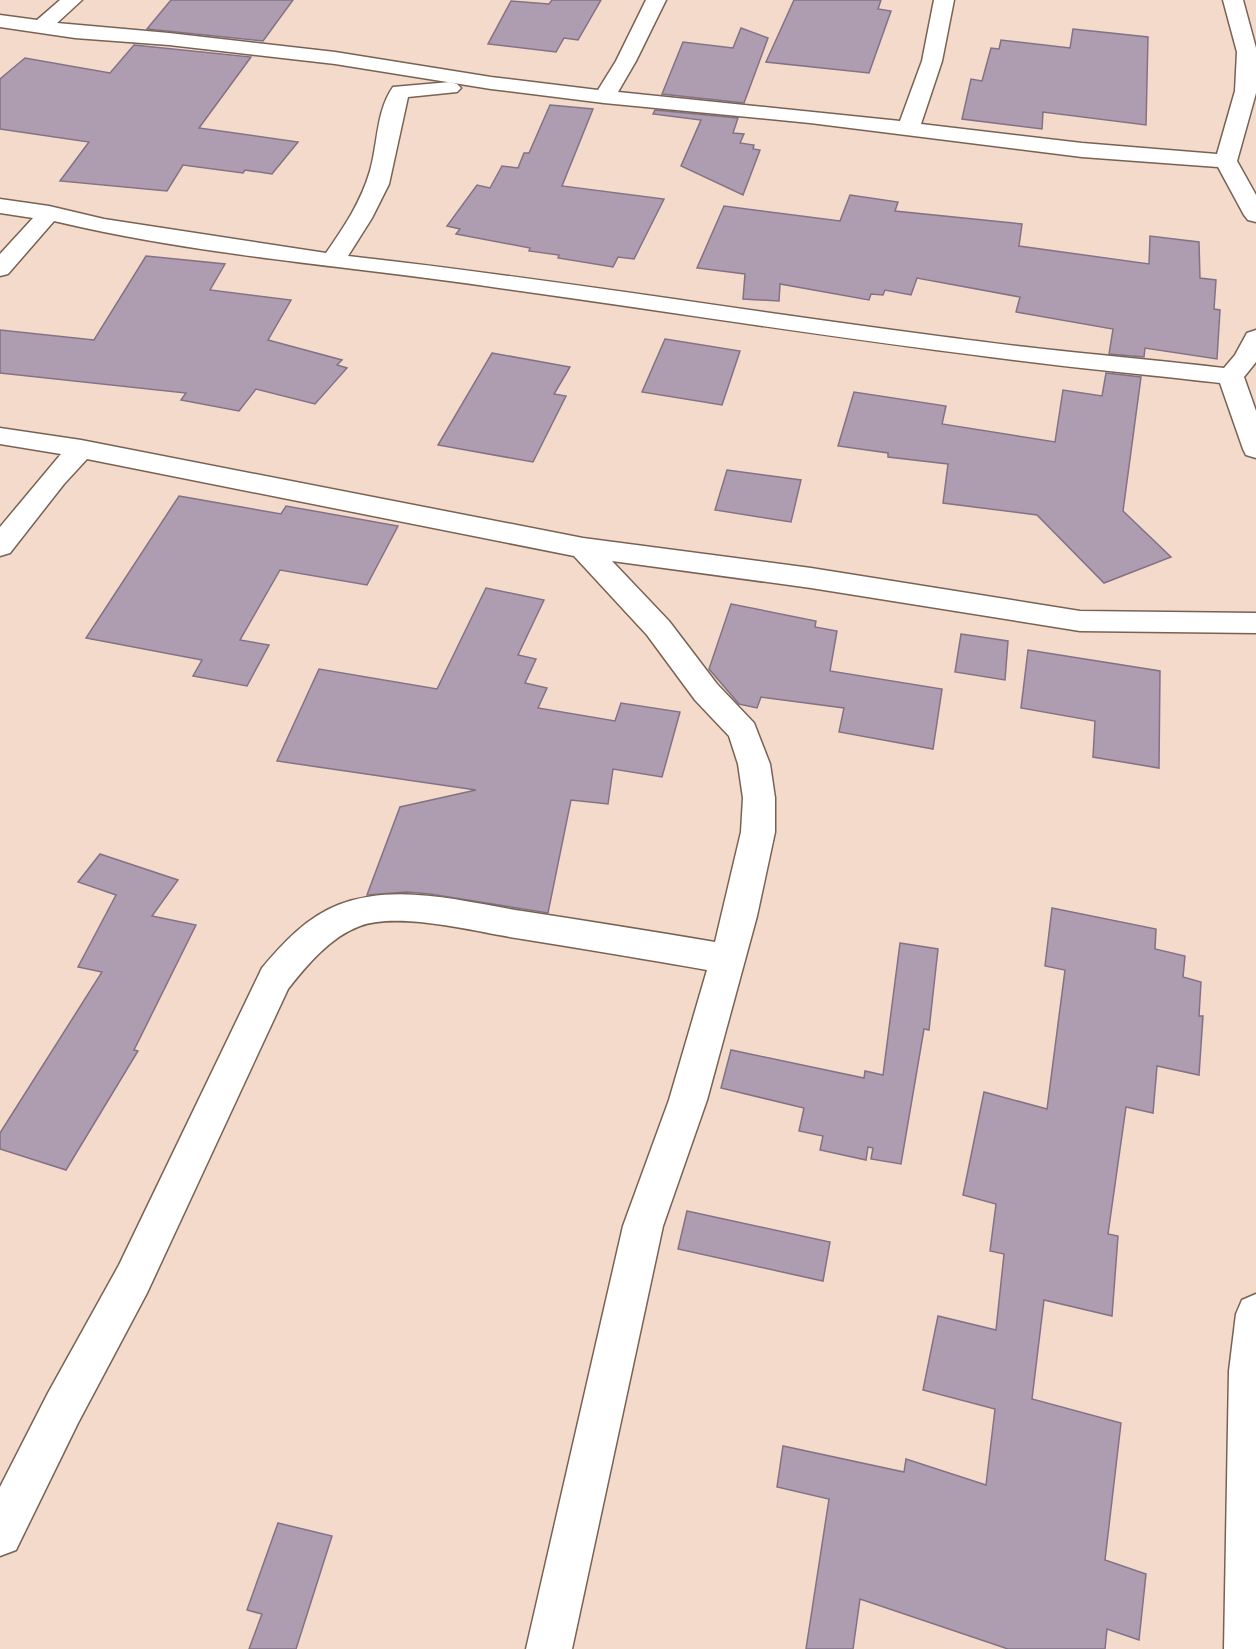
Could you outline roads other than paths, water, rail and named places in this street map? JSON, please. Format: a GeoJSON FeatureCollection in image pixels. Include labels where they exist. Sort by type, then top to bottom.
{"type":"FeatureCollection","features":[{"type":"Feature","properties":{"kind":"street"},"geometry":{"type":"LineString","coordinates":[[40,28],[72,0]]}},
{"type":"Feature","properties":{"kind":"street"},"geometry":{"type":"LineString","coordinates":[[604,97],[626,61],[656,0]]}},
{"type":"Feature","properties":{"kind":"street"},"geometry":{"type":"LineString","coordinates":[[909,128],[932,61],[944,0]]}},
{"type":"Feature","properties":{"kind":"street"},"geometry":{"type":"LineString","coordinates":[[1233,0],[1252,51],[1246,91],[1226,161],[1249,195],[1256,215]]}},
{"type":"Feature","properties":{"kind":"street"},"geometry":{"type":"LineString","coordinates":[[0,21],[40,28],[169,39],[365,63],[440,73],[491,83],[604,97],[909,128],[1104,152],[1226,161]]}},
{"type":"Feature","properties":{"kind":"street"},"geometry":{"type":"LineString","coordinates":[[365,63],[388,68],[400,91]]}},
{"type":"Feature","properties":{"kind":"street"},"geometry":{"type":"LineString","coordinates":[[400,91],[491,83]]}},
{"type":"Feature","properties":{"kind":"street"},"geometry":{"type":"LineString","coordinates":[[332,261],[362,216],[381,173],[392,109],[400,91]]}},
{"type":"Feature","properties":{"kind":"street"},"geometry":{"type":"LineString","coordinates":[[0,206],[332,261],[496,280],[661,305],[1016,353],[1231,376]]}},
{"type":"Feature","properties":{"kind":"street"},"geometry":{"type":"LineString","coordinates":[[0,269],[49,213]]}},
{"type":"Feature","properties":{"kind":"street"},"geometry":{"type":"LineString","coordinates":[[1231,376],[1247,357],[1256,338]]}},
{"type":"Feature","properties":{"kind":"street"},"geometry":{"type":"LineString","coordinates":[[1231,376],[1256,449]]}},
{"type":"Feature","properties":{"kind":"street"},"geometry":{"type":"LineString","coordinates":[[0,436],[81,449],[583,548],[811,578],[1080,621],[1256,623]]}},
{"type":"Feature","properties":{"kind":"street"},"geometry":{"type":"LineString","coordinates":[[0,546],[54,478],[81,449]]}},
{"type":"Feature","properties":{"kind":"street"},"geometry":{"type":"LineString","coordinates":[[549,1649],[643,1226],[688,1100],[750,876],[758,832],[759,798],[754,764],[743,731],[706,692],[658,628],[583,548]]}},
{"type":"Feature","properties":{"kind":"street"},"geometry":{"type":"LineString","coordinates":[[0,1534],[63,1408],[133,1279],[275,980],[295,953],[351,914],[394,907],[498,921],[728,959]]}},
{"type":"Feature","properties":{"kind":"street"},"geometry":{"type":"LineString","coordinates":[[1247,1649],[1253,1437],[1250,1371],[1256,1314]]}}]}
